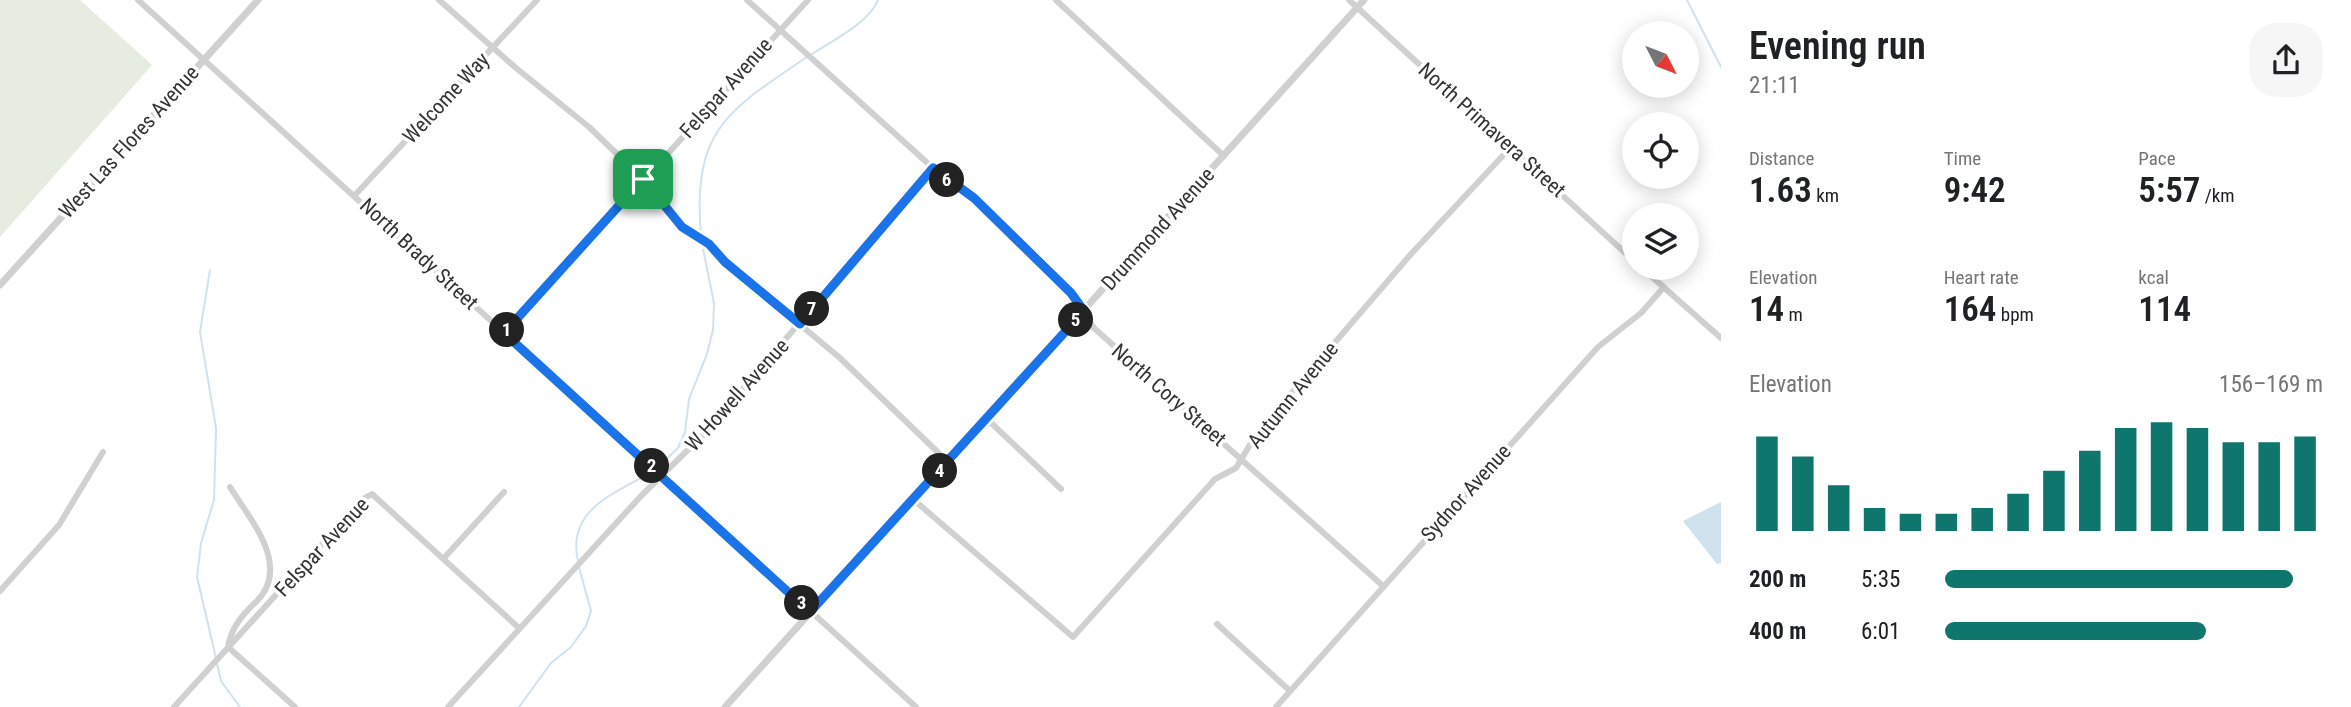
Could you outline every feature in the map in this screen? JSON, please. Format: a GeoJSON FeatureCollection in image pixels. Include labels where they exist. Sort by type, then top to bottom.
{"type":"FeatureCollection","features":[{"type":"Feature","properties":{"kind":"street","name":"North Brady Street"},"geometry":{"type":"LineString","coordinates":[[138,0],[916,707]]}},
{"type":"Feature","properties":{"kind":"street","name":"West Las Flores Avenue"},"geometry":{"type":"LineString","coordinates":[[0,285],[258,0]]}},
{"type":"Feature","properties":{"kind":"street"},"geometry":{"type":"LineString","coordinates":[[439,0],[589,127],[643,179],[682,227],[709,244],[725,262],[800,324],[948,462]]}},
{"type":"Feature","properties":{"kind":"street","name":"Welcome Way"},"geometry":{"type":"LineString","coordinates":[[355,195],[537,0]]}},
{"type":"Feature","properties":{"kind":"street","name":"North Cory Street"},"geometry":{"type":"LineString","coordinates":[[747,0],[933,168],[974,198],[1071,293],[1094,328],[1382,586]]}},
{"type":"Feature","properties":{"kind":"street","name":"Felspar Avenue"},"geometry":{"type":"LineString","coordinates":[[504,333],[808,0]]}},
{"type":"Feature","properties":{"kind":"street"},"geometry":{"type":"LineString","coordinates":[[1056,0],[1224,156]]}},
{"type":"Feature","properties":{"kind":"street","name":"North Primavera Street"},"geometry":{"type":"LineString","coordinates":[[1349,0],[1622,250]]}},
{"type":"Feature","properties":{"kind":"street","name":"Drummond Avenue"},"geometry":{"type":"LineString","coordinates":[[725,707],[1364,0]]}},
{"type":"Feature","properties":{"kind":"street","name":"Autumn Avenue"},"geometry":{"type":"LineString","coordinates":[[914,500],[1073,636],[1215,478],[1236,468],[1257,433],[1411,254],[1510,148]]}},
{"type":"Feature","properties":{"kind":"street","name":"W Howell Avenue"},"geometry":{"type":"LineString","coordinates":[[448,707],[519,628],[702,436],[933,168]]}},
{"type":"Feature","properties":{"kind":"street"},"geometry":{"type":"LineString","coordinates":[[1656,280],[1721,338]]}},
{"type":"Feature","properties":{"kind":"street","name":"Sydnor Avenue"},"geometry":{"type":"LineString","coordinates":[[1276,707],[1598,347],[1641,313],[1664,287]]}},
{"type":"Feature","properties":{"kind":"street"},"geometry":{"type":"LineString","coordinates":[[987,419],[1062,489]]}},
{"type":"Feature","properties":{"kind":"street"},"geometry":{"type":"LineString","coordinates":[[0,591],[59,524],[103,452]]}},
{"type":"Feature","properties":{"kind":"street"},"geometry":{"type":"LineString","coordinates":[[230,487],[266,546],[272,577],[267,591],[235,625],[228,647],[295,707]]}},
{"type":"Feature","properties":{"kind":"street"},"geometry":{"type":"LineString","coordinates":[[504,492],[444,558],[519,628]]}},
{"type":"Feature","properties":{"kind":"street","name":"Felspar Avenue"},"geometry":{"type":"LineString","coordinates":[[174,707],[363,499],[372,494],[444,558]]}},
{"type":"Feature","properties":{"kind":"street"},"geometry":{"type":"LineString","coordinates":[[1217,624],[1290,691]]}},
{"type":"Feature","properties":{"kind":"shaded area"},"geometry":{"type":"Polygon","coordinates":[[[0,0],[80,0],[152,65],[0,237],[0,0]]]}},
{"type":"Feature","properties":{"kind":"water"},"geometry":{"type":"Polygon","coordinates":[[[1721,502],[1721,563],[1717,564],[1683,521],[1721,502]]]}},
{"type":"Feature","properties":{"kind":"waterway"},"geometry":{"type":"LineString","coordinates":[[812,54],[858,24],[878,0]]}},
{"type":"Feature","properties":{"kind":"waterway"},"geometry":{"type":"LineString","coordinates":[[1687,0],[1721,67]]}},
{"type":"Feature","properties":{"kind":"waterway"},"geometry":{"type":"LineString","coordinates":[[701,235],[700,199],[709,147],[736,109],[807,57]]}},
{"type":"Feature","properties":{"kind":"waterway"},"geometry":{"type":"LineString","coordinates":[[658,467],[678,448],[685,432],[689,399],[707,354],[713,330],[714,303],[702,244]]}},
{"type":"Feature","properties":{"kind":"waterway"},"geometry":{"type":"LineString","coordinates":[[210,270],[200,332],[216,428],[214,500],[201,543],[197,577],[216,658]]}},
{"type":"Feature","properties":{"kind":"waterway"},"geometry":{"type":"LineString","coordinates":[[578,561],[576,543],[587,515],[610,495],[653,471]]}},
{"type":"Feature","properties":{"kind":"waterway"},"geometry":{"type":"LineString","coordinates":[[519,707],[551,663],[571,647],[586,626],[591,611],[579,567]]}},
{"type":"Feature","properties":{"kind":"waterway"},"geometry":{"type":"LineString","coordinates":[[217,664],[221,681],[240,707]]}},
{"type":"Feature","properties":{"kind":"route"},"geometry":{"type":"LineString","coordinates":[[933,168],[974,198],[1007,234],[1071,293],[1084,311],[810,612],[682,492],[504,333],[643,179],[682,227],[709,244],[743,278],[800,324],[933,168]]}}]}
